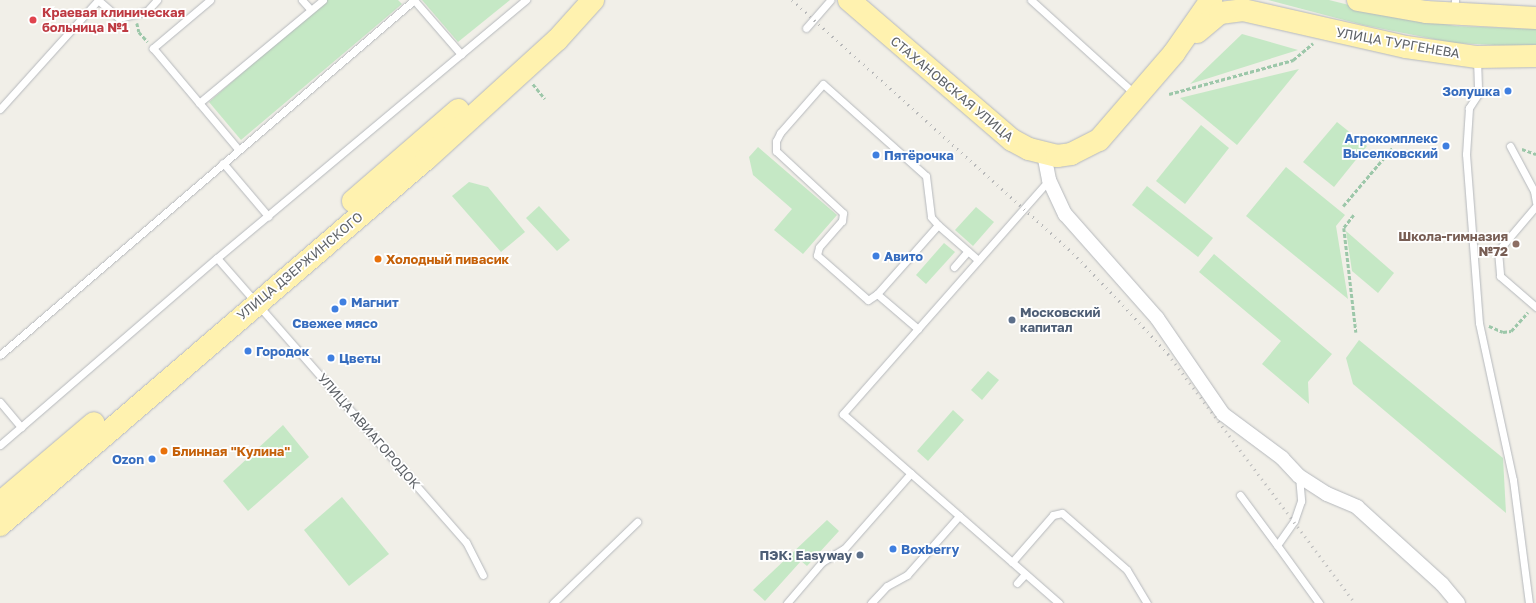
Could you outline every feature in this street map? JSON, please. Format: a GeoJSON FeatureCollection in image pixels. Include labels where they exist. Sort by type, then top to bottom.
{"type":"FeatureCollection","features":[{"type":"Feature","properties":{"kind":"main road","name":"УЛИЦА ДЗЕРЖИНСКОГО"},"geometry":{"type":"LineString","coordinates":[[0,524],[478,94],[547,29],[573,0]]}},
{"type":"Feature","properties":{"kind":"main road","name":"УЛИЦА ДЗЕРЖИНСКОГО"},"geometry":{"type":"LineString","coordinates":[[0,503],[484,108],[557,40],[593,0]]}},
{"type":"Feature","properties":{"kind":"main road","name":"СТАХАНОВСКАЯ УЛИЦА"},"geometry":{"type":"LineString","coordinates":[[849,0],[1012,140],[1044,154],[1072,154],[1089,147],[1106,132],[1174,53],[1212,0]]}},
{"type":"Feature","properties":{"kind":"main road"},"geometry":{"type":"LineString","coordinates":[[1243,0],[1262,13]]}},
{"type":"Feature","properties":{"kind":"main road"},"geometry":{"type":"LineString","coordinates":[[1364,1],[1426,9],[1454,7],[1536,18]]}},
{"type":"Feature","properties":{"kind":"main road"},"geometry":{"type":"LineString","coordinates":[[1174,53],[1220,13],[1243,10],[1262,13]]}},
{"type":"Feature","properties":{"kind":"main road","name":"УЛИЦА ТУРГЕНЕВА"},"geometry":{"type":"LineString","coordinates":[[1262,13],[1363,38],[1477,57],[1536,56]]}},
{"type":"Feature","properties":{"kind":"street"},"geometry":{"type":"LineString","coordinates":[[1044,154],[1049,180],[1065,214],[1156,318],[1223,414],[1282,458],[1299,476],[1327,494],[1357,507],[1442,584],[1458,603]]}},
{"type":"Feature","properties":{"kind":"lane"},"geometry":{"type":"LineString","coordinates":[[0,108],[98,0],[119,18],[136,15],[147,10],[158,0]]}},
{"type":"Feature","properties":{"kind":"lane"},"geometry":{"type":"LineString","coordinates":[[210,0],[153,48],[239,150]]}},
{"type":"Feature","properties":{"kind":"lane"},"geometry":{"type":"LineString","coordinates":[[302,0],[311,10]]}},
{"type":"Feature","properties":{"kind":"lane"},"geometry":{"type":"LineString","coordinates":[[199,103],[323,0]]}},
{"type":"Feature","properties":{"kind":"lane"},"geometry":{"type":"LineString","coordinates":[[0,355],[414,0],[461,54]]}},
{"type":"Feature","properties":{"kind":"lane"},"geometry":{"type":"LineString","coordinates":[[0,445],[217,258],[526,0]]}},
{"type":"Feature","properties":{"kind":"lane"},"geometry":{"type":"LineString","coordinates":[[806,28],[830,0]]}},
{"type":"Feature","properties":{"kind":"lane"},"geometry":{"type":"LineString","coordinates":[[1032,0],[1138,96]]}},
{"type":"Feature","properties":{"kind":"lane"},"geometry":{"type":"LineString","coordinates":[[1477,57],[1478,94],[1469,108],[1466,154],[1479,322],[1513,480],[1529,603]]}},
{"type":"Feature","properties":{"kind":"lane"},"geometry":{"type":"LineString","coordinates":[[938,225],[877,294],[868,300],[817,255],[819,247],[842,221],[843,213],[776,151],[776,141],[780,133],[823,84],[926,176],[931,217],[978,260]]}},
{"type":"Feature","properties":{"kind":"lane"},"geometry":{"type":"LineString","coordinates":[[1510,146],[1534,191],[1536,202]]}},
{"type":"Feature","properties":{"kind":"lane"},"geometry":{"type":"LineString","coordinates":[[223,163],[268,216]]}},
{"type":"Feature","properties":{"kind":"lane"},"geometry":{"type":"LineString","coordinates":[[1049,180],[843,414],[1056,602]]}},
{"type":"Feature","properties":{"kind":"lane"},"geometry":{"type":"LineString","coordinates":[[1535,306],[1500,276],[1498,251],[1536,206]]}},
{"type":"Feature","properties":{"kind":"lane"},"geometry":{"type":"LineString","coordinates":[[954,267],[968,251]]}},
{"type":"Feature","properties":{"kind":"lane","name":"УЛИЦА АВИАГОРОДОК"},"geometry":{"type":"LineString","coordinates":[[217,258],[251,299],[326,381],[466,542],[484,575]]}},
{"type":"Feature","properties":{"kind":"lane"},"geometry":{"type":"LineString","coordinates":[[877,294],[918,329]]}},
{"type":"Feature","properties":{"kind":"lane"},"geometry":{"type":"LineString","coordinates":[[0,402],[21,427]]}},
{"type":"Feature","properties":{"kind":"lane"},"geometry":{"type":"LineString","coordinates":[[787,603],[822,562],[844,549],[911,473]]}},
{"type":"Feature","properties":{"kind":"lane"},"geometry":{"type":"LineString","coordinates":[[1277,545],[1294,521],[1301,501],[1299,476]]}},
{"type":"Feature","properties":{"kind":"lane"},"geometry":{"type":"LineString","coordinates":[[1240,494],[1319,603]]}},
{"type":"Feature","properties":{"kind":"lane"},"geometry":{"type":"LineString","coordinates":[[1012,562],[1053,515],[1062,513],[1128,570],[1148,603]]}},
{"type":"Feature","properties":{"kind":"lane"},"geometry":{"type":"LineString","coordinates":[[871,603],[888,586],[907,575],[959,516]]}},
{"type":"Feature","properties":{"kind":"lane"},"geometry":{"type":"LineString","coordinates":[[553,603],[637,522]]}},
{"type":"Feature","properties":{"kind":"lane"},"geometry":{"type":"LineString","coordinates":[[1017,583],[1025,574]]}},
{"type":"Feature","properties":{"kind":"path"},"geometry":{"type":"LineString","coordinates":[[136,15],[139,32],[153,48]]}},
{"type":"Feature","properties":{"kind":"path"},"geometry":{"type":"LineString","coordinates":[[1169,94],[1293,60],[1314,42]]}},
{"type":"Feature","properties":{"kind":"path"},"geometry":{"type":"LineString","coordinates":[[532,82],[545,99]]}},
{"type":"Feature","properties":{"kind":"path"},"geometry":{"type":"LineString","coordinates":[[1343,206],[1394,147]]}},
{"type":"Feature","properties":{"kind":"path"},"geometry":{"type":"LineString","coordinates":[[1354,215],[1344,228],[1356,332]]}},
{"type":"Feature","properties":{"kind":"path"},"geometry":{"type":"LineString","coordinates":[[1479,322],[1503,332],[1512,331],[1535,306]]}},
{"type":"Feature","properties":{"kind":"green space"},"geometry":{"type":"Polygon","coordinates":[[[325,0],[398,0],[402,4],[241,140],[209,102],[325,0]]]}},
{"type":"Feature","properties":{"kind":"green space"},"geometry":{"type":"Polygon","coordinates":[[[422,0],[510,0],[458,42],[422,0]]]}},
{"type":"Feature","properties":{"kind":"green space"},"geometry":{"type":"Polygon","coordinates":[[[1268,0],[1329,0],[1365,9],[1455,26],[1536,29],[1536,47],[1454,43],[1363,25],[1268,0]]]}},
{"type":"Feature","properties":{"kind":"green space"},"geometry":{"type":"Polygon","coordinates":[[[1242,34],[1298,50],[1190,84],[1242,34]]]}},
{"type":"Feature","properties":{"kind":"green space"},"geometry":{"type":"Polygon","coordinates":[[[1299,69],[1237,145],[1180,98],[1299,69]]]}},
{"type":"Feature","properties":{"kind":"green space"},"geometry":{"type":"Polygon","coordinates":[[[1337,122],[1367,146],[1334,187],[1303,162],[1337,122]]]}},
{"type":"Feature","properties":{"kind":"green space"},"geometry":{"type":"Polygon","coordinates":[[[1201,125],[1229,148],[1185,204],[1156,181],[1201,125]]]}},
{"type":"Feature","properties":{"kind":"green space"},"geometry":{"type":"Polygon","coordinates":[[[758,147],[837,215],[803,254],[774,230],[792,209],[753,175],[749,157],[758,147]]]}},
{"type":"Feature","properties":{"kind":"green space"},"geometry":{"type":"Polygon","coordinates":[[[1286,167],[1345,215],[1336,226],[1348,299],[1246,216],[1286,167]]]}},
{"type":"Feature","properties":{"kind":"green space"},"geometry":{"type":"Polygon","coordinates":[[[469,182],[488,187],[525,232],[501,252],[452,196],[469,182]]]}},
{"type":"Feature","properties":{"kind":"green space"},"geometry":{"type":"Polygon","coordinates":[[[1147,186],[1213,238],[1198,257],[1132,205],[1147,186]]]}},
{"type":"Feature","properties":{"kind":"green space"},"geometry":{"type":"Polygon","coordinates":[[[539,206],[570,240],[557,251],[526,218],[539,206]]]}},
{"type":"Feature","properties":{"kind":"green space"},"geometry":{"type":"Polygon","coordinates":[[[976,207],[994,222],[973,246],[955,230],[976,207]]]}},
{"type":"Feature","properties":{"kind":"green space"},"geometry":{"type":"Polygon","coordinates":[[[1346,231],[1394,273],[1378,293],[1352,271],[1346,231]]]}},
{"type":"Feature","properties":{"kind":"green space"},"geometry":{"type":"Polygon","coordinates":[[[944,243],[955,252],[926,284],[916,275],[944,243]]]}},
{"type":"Feature","properties":{"kind":"green space"},"geometry":{"type":"Polygon","coordinates":[[[1214,254],[1332,354],[1308,382],[1309,404],[1262,364],[1281,341],[1199,272],[1214,254]]]}},
{"type":"Feature","properties":{"kind":"green space"},"geometry":{"type":"Polygon","coordinates":[[[1359,340],[1503,458],[1506,513],[1353,384],[1346,358],[1359,340]]]}},
{"type":"Feature","properties":{"kind":"green space"},"geometry":{"type":"Polygon","coordinates":[[[988,371],[999,380],[982,400],[971,390],[988,371]]]}},
{"type":"Feature","properties":{"kind":"green space"},"geometry":{"type":"Polygon","coordinates":[[[953,410],[964,420],[928,461],[917,451],[953,410]]]}},
{"type":"Feature","properties":{"kind":"green space"},"geometry":{"type":"Polygon","coordinates":[[[283,425],[309,457],[248,511],[223,481],[283,425]]]}},
{"type":"Feature","properties":{"kind":"green space"},"geometry":{"type":"Polygon","coordinates":[[[342,497],[389,554],[349,586],[304,530],[342,497]]]}},
{"type":"Feature","properties":{"kind":"green space"},"geometry":{"type":"Polygon","coordinates":[[[827,520],[839,531],[807,566],[801,561],[765,601],[753,590],[827,520]]]}},
{"type":"Feature","properties":{"kind":"railway"},"geometry":{"type":"LineString","coordinates":[[792,0],[1073,253],[1123,305],[1168,354],[1355,603]]}},
{"type":"Feature","properties":{"kind":"place","name":"Краевая клиническая больница №1"},"geometry":{"type":"Point","coordinates":[33,20]}},
{"type":"Feature","properties":{"kind":"place","name":"Золушка"},"geometry":{"type":"Point","coordinates":[1508,91]}},
{"type":"Feature","properties":{"kind":"place","name":"Агрокомплекс Выселковский"},"geometry":{"type":"Point","coordinates":[1446,146]}},
{"type":"Feature","properties":{"kind":"place","name":"Пятёрочка"},"geometry":{"type":"Point","coordinates":[876,155]}},
{"type":"Feature","properties":{"kind":"place","name":"Школа-гимназия №72"},"geometry":{"type":"Point","coordinates":[1516,244]}},
{"type":"Feature","properties":{"kind":"place","name":"Авито"},"geometry":{"type":"Point","coordinates":[876,256]}},
{"type":"Feature","properties":{"kind":"place","name":"Холодный пивасик"},"geometry":{"type":"Point","coordinates":[378,259]}},
{"type":"Feature","properties":{"kind":"place","name":"Магнит"},"geometry":{"type":"Point","coordinates":[343,302]}},
{"type":"Feature","properties":{"kind":"place","name":"Свежее мясо"},"geometry":{"type":"Point","coordinates":[335,309]}},
{"type":"Feature","properties":{"kind":"place","name":"Московский капитал"},"geometry":{"type":"Point","coordinates":[1012,320]}},
{"type":"Feature","properties":{"kind":"place","name":"Городок"},"geometry":{"type":"Point","coordinates":[248,351]}},
{"type":"Feature","properties":{"kind":"place","name":"Цветы"},"geometry":{"type":"Point","coordinates":[331,358]}},
{"type":"Feature","properties":{"kind":"place","name":"Блинная \"Кулина\""},"geometry":{"type":"Point","coordinates":[164,451]}},
{"type":"Feature","properties":{"kind":"place","name":"Ozon"},"geometry":{"type":"Point","coordinates":[152,459]}},
{"type":"Feature","properties":{"kind":"place","name":"Boxberry"},"geometry":{"type":"Point","coordinates":[893,549]}},
{"type":"Feature","properties":{"kind":"place","name":"ПЭК: Easyway"},"geometry":{"type":"Point","coordinates":[860,555]}}]}
